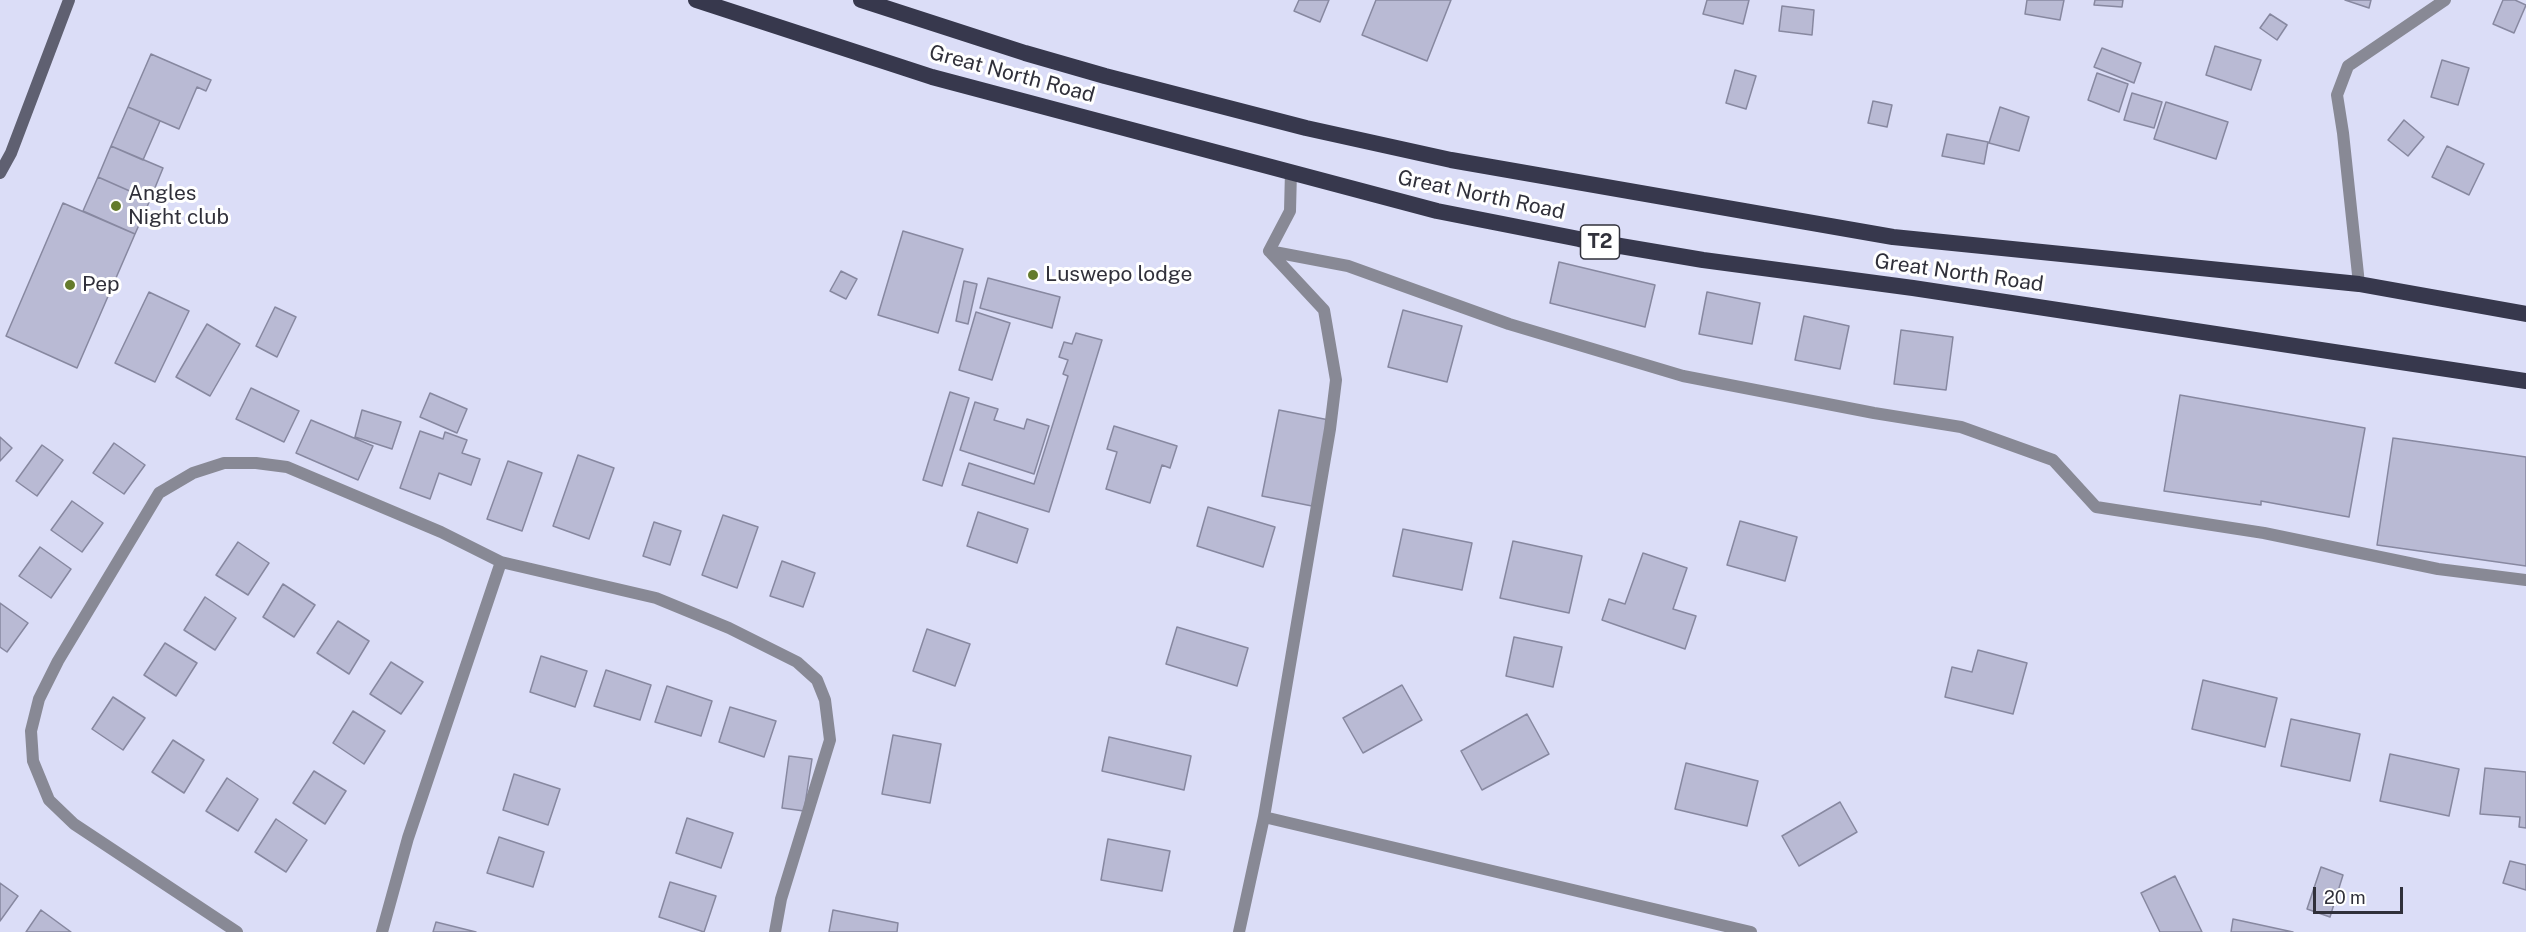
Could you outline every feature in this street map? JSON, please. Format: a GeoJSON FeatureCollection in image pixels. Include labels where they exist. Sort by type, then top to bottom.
{"type":"FeatureCollection","features":[{"type":"Feature","properties":{"kind":"highway","name":"Great North Road"},"geometry":{"type":"LineString","coordinates":[[696,0],[932,77],[1437,211],[1703,260],[1913,288],[2526,381]]}},
{"type":"Feature","properties":{"kind":"highway","name":"Great North Road"},"geometry":{"type":"LineString","coordinates":[[861,0],[1025,53],[1128,82],[1306,128],[1451,160],[1893,237],[2359,284],[2526,314]]}},
{"type":"Feature","properties":{"kind":"main road"},"geometry":{"type":"LineString","coordinates":[[0,173],[11,153],[69,0]]}},
{"type":"Feature","properties":{"kind":"street"},"geometry":{"type":"LineString","coordinates":[[2359,284],[2337,95],[2348,66],[2445,0]]}},
{"type":"Feature","properties":{"kind":"street"},"geometry":{"type":"LineString","coordinates":[[1269,251],[1290,211],[1291,171]]}},
{"type":"Feature","properties":{"kind":"street"},"geometry":{"type":"LineString","coordinates":[[1269,251],[1348,266],[1509,324],[1683,376],[1961,427],[2053,460],[2096,507],[2264,533],[2438,569],[2526,580]]}},
{"type":"Feature","properties":{"kind":"street"},"geometry":{"type":"LineString","coordinates":[[1239,932],[1264,817],[1328,441],[1336,380],[1324,310],[1269,251]]}},
{"type":"Feature","properties":{"kind":"street"},"geometry":{"type":"LineString","coordinates":[[237,932],[74,824],[49,800],[33,761],[31,732],[39,699],[58,661],[159,493],[193,473],[224,464],[256,463],[287,467],[441,532],[501,562],[656,598],[729,628],[797,662],[817,680],[825,700],[830,740],[781,899],[775,932]]}},
{"type":"Feature","properties":{"kind":"street"},"geometry":{"type":"LineString","coordinates":[[382,932],[408,837],[501,562]]}},
{"type":"Feature","properties":{"kind":"street"},"geometry":{"type":"LineString","coordinates":[[1264,817],[1751,932]]}},
{"type":"Feature","properties":{"kind":"building"},"geometry":{"type":"Polygon","coordinates":[[[1299,0],[1329,0],[1320,22],[1294,11],[1299,0]]]}},
{"type":"Feature","properties":{"kind":"building"},"geometry":{"type":"Polygon","coordinates":[[[1376,0],[1451,0],[1427,61],[1362,35],[1376,0]]]}},
{"type":"Feature","properties":{"kind":"building"},"geometry":{"type":"Polygon","coordinates":[[[1707,0],[1749,0],[1743,24],[1703,14],[1707,0]]]}},
{"type":"Feature","properties":{"kind":"building"},"geometry":{"type":"Polygon","coordinates":[[[2027,0],[2064,0],[2060,20],[2025,14],[2027,0]]]}},
{"type":"Feature","properties":{"kind":"building"},"geometry":{"type":"Polygon","coordinates":[[[2095,0],[2123,0],[2122,7],[2094,5],[2095,0]]]}},
{"type":"Feature","properties":{"kind":"building"},"geometry":{"type":"Polygon","coordinates":[[[2345,0],[2371,0],[2369,8],[2345,0]]]}},
{"type":"Feature","properties":{"kind":"building"},"geometry":{"type":"Polygon","coordinates":[[[2503,0],[2515,0],[2526,5],[2514,33],[2493,24],[2503,0]]]}},
{"type":"Feature","properties":{"kind":"building"},"geometry":{"type":"Polygon","coordinates":[[[1782,6],[1814,10],[1812,35],[1779,31],[1782,6]]]}},
{"type":"Feature","properties":{"kind":"building"},"geometry":{"type":"Polygon","coordinates":[[[2270,14],[2287,25],[2277,40],[2260,28],[2270,14]]]}},
{"type":"Feature","properties":{"kind":"building"},"geometry":{"type":"Polygon","coordinates":[[[2215,46],[2261,60],[2251,90],[2206,75],[2215,46]]]}},
{"type":"Feature","properties":{"kind":"building"},"geometry":{"type":"Polygon","coordinates":[[[2102,48],[2141,63],[2134,83],[2094,67],[2102,48]]]}},
{"type":"Feature","properties":{"kind":"building"},"geometry":{"type":"Polygon","coordinates":[[[151,54],[211,80],[206,91],[197,87],[179,129],[128,107],[151,54]]]}},
{"type":"Feature","properties":{"kind":"building"},"geometry":{"type":"Polygon","coordinates":[[[2442,60],[2469,68],[2458,105],[2431,97],[2442,60]]]}},
{"type":"Feature","properties":{"kind":"building"},"geometry":{"type":"Polygon","coordinates":[[[1735,70],[1756,76],[1746,109],[1726,103],[1735,70]]]}},
{"type":"Feature","properties":{"kind":"building"},"geometry":{"type":"Polygon","coordinates":[[[2097,73],[2128,84],[2119,112],[2088,100],[2097,73]]]}},
{"type":"Feature","properties":{"kind":"building"},"geometry":{"type":"Polygon","coordinates":[[[2132,93],[2162,102],[2154,128],[2124,120],[2132,93]]]}},
{"type":"Feature","properties":{"kind":"building"},"geometry":{"type":"Polygon","coordinates":[[[1873,101],[1892,105],[1887,127],[1868,123],[1873,101]]]}},
{"type":"Feature","properties":{"kind":"building"},"geometry":{"type":"Polygon","coordinates":[[[2166,102],[2228,122],[2216,159],[2154,139],[2166,102]]]}},
{"type":"Feature","properties":{"kind":"building"},"geometry":{"type":"Polygon","coordinates":[[[128,107],[160,121],[143,160],[111,146],[128,107]]]}},
{"type":"Feature","properties":{"kind":"building"},"geometry":{"type":"Polygon","coordinates":[[[2000,107],[2029,117],[2019,151],[1989,143],[2000,107]]]}},
{"type":"Feature","properties":{"kind":"building"},"geometry":{"type":"Polygon","coordinates":[[[2404,120],[2424,137],[2408,156],[2388,140],[2404,120]]]}},
{"type":"Feature","properties":{"kind":"building"},"geometry":{"type":"Polygon","coordinates":[[[1947,134],[1988,142],[1984,164],[1942,156],[1947,134]]]}},
{"type":"Feature","properties":{"kind":"building"},"geometry":{"type":"Polygon","coordinates":[[[111,146],[163,168],[150,200],[98,177],[111,146]]]}},
{"type":"Feature","properties":{"kind":"building"},"geometry":{"type":"Polygon","coordinates":[[[2447,146],[2484,164],[2469,195],[2432,177],[2447,146]]]}},
{"type":"Feature","properties":{"kind":"building","name":"Angles Night club"},"geometry":{"type":"Polygon","coordinates":[[[98,177],[150,200],[135,234],[83,211],[98,177]]]}},
{"type":"Feature","properties":{"kind":"building","name":"Pep"},"geometry":{"type":"Polygon","coordinates":[[[63,203],[135,234],[77,368],[6,336],[63,203]]]}},
{"type":"Feature","properties":{"kind":"building"},"geometry":{"type":"Polygon","coordinates":[[[903,231],[963,249],[938,333],[878,315],[903,231]]]}},
{"type":"Feature","properties":{"kind":"building"},"geometry":{"type":"Polygon","coordinates":[[[1559,262],[1655,285],[1645,327],[1550,303],[1559,262]]]}},
{"type":"Feature","properties":{"kind":"building"},"geometry":{"type":"Polygon","coordinates":[[[841,271],[857,279],[846,299],[830,291],[841,271]]]}},
{"type":"Feature","properties":{"kind":"building"},"geometry":{"type":"Polygon","coordinates":[[[988,278],[1060,297],[1052,328],[980,308],[988,278]]]}},
{"type":"Feature","properties":{"kind":"building"},"geometry":{"type":"Polygon","coordinates":[[[964,281],[977,284],[968,324],[956,321],[964,281]]]}},
{"type":"Feature","properties":{"kind":"building"},"geometry":{"type":"Polygon","coordinates":[[[149,292],[189,311],[155,382],[115,363],[149,292]]]}},
{"type":"Feature","properties":{"kind":"building"},"geometry":{"type":"Polygon","coordinates":[[[1707,292],[1760,303],[1752,344],[1699,334],[1707,292]]]}},
{"type":"Feature","properties":{"kind":"building"},"geometry":{"type":"Polygon","coordinates":[[[275,307],[296,317],[277,357],[256,346],[275,307]]]}},
{"type":"Feature","properties":{"kind":"building"},"geometry":{"type":"Polygon","coordinates":[[[1403,310],[1462,326],[1447,382],[1388,367],[1403,310]]]}},
{"type":"Feature","properties":{"kind":"building"},"geometry":{"type":"Polygon","coordinates":[[[976,312],[1010,323],[992,380],[959,370],[976,312]]]}},
{"type":"Feature","properties":{"kind":"building"},"geometry":{"type":"Polygon","coordinates":[[[1804,316],[1849,326],[1840,369],[1795,360],[1804,316]]]}},
{"type":"Feature","properties":{"kind":"building"},"geometry":{"type":"Polygon","coordinates":[[[207,324],[240,344],[210,396],[176,377],[207,324]]]}},
{"type":"Feature","properties":{"kind":"building"},"geometry":{"type":"Polygon","coordinates":[[[1901,330],[1953,337],[1946,390],[1894,384],[1901,330]]]}},
{"type":"Feature","properties":{"kind":"building"},"geometry":{"type":"Polygon","coordinates":[[[1076,333],[1102,340],[1049,512],[962,485],[969,463],[1034,484],[1068,376],[1063,374],[1068,360],[1059,357],[1064,342],[1072,344],[1076,333]]]}},
{"type":"Feature","properties":{"kind":"building"},"geometry":{"type":"Polygon","coordinates":[[[251,388],[299,411],[284,442],[236,419],[251,388]]]}},
{"type":"Feature","properties":{"kind":"building"},"geometry":{"type":"Polygon","coordinates":[[[950,392],[969,398],[942,486],[923,480],[950,392]]]}},
{"type":"Feature","properties":{"kind":"building"},"geometry":{"type":"Polygon","coordinates":[[[430,393],[467,409],[457,433],[420,417],[430,393]]]}},
{"type":"Feature","properties":{"kind":"building"},"geometry":{"type":"Polygon","coordinates":[[[2180,395],[2365,428],[2349,517],[2261,501],[2261,505],[2164,491],[2180,395]]]}},
{"type":"Feature","properties":{"kind":"building"},"geometry":{"type":"Polygon","coordinates":[[[975,402],[998,409],[994,420],[1024,429],[1027,419],[1049,426],[1034,474],[960,450],[975,402]]]}},
{"type":"Feature","properties":{"kind":"building"},"geometry":{"type":"Polygon","coordinates":[[[362,410],[401,422],[392,449],[355,437],[362,410]]]}},
{"type":"Feature","properties":{"kind":"building"},"geometry":{"type":"Polygon","coordinates":[[[1279,410],[1329,420],[1312,506],[1262,496],[1279,410]]]}},
{"type":"Feature","properties":{"kind":"building"},"geometry":{"type":"Polygon","coordinates":[[[311,420],[373,446],[358,480],[296,453],[311,420]]]}},
{"type":"Feature","properties":{"kind":"building"},"geometry":{"type":"Polygon","coordinates":[[[1114,426],[1177,446],[1170,468],[1162,465],[1150,503],[1106,489],[1117,452],[1107,449],[1114,426]]]}},
{"type":"Feature","properties":{"kind":"building"},"geometry":{"type":"Polygon","coordinates":[[[420,431],[443,439],[445,432],[467,440],[462,453],[480,459],[471,485],[439,473],[430,499],[400,488],[420,431]]]}},
{"type":"Feature","properties":{"kind":"building"},"geometry":{"type":"Polygon","coordinates":[[[0,437],[12,448],[0,461],[0,437]]]}},
{"type":"Feature","properties":{"kind":"building"},"geometry":{"type":"Polygon","coordinates":[[[2393,438],[2526,457],[2526,566],[2377,545],[2393,438]]]}},
{"type":"Feature","properties":{"kind":"building"},"geometry":{"type":"Polygon","coordinates":[[[114,443],[145,465],[124,494],[93,473],[114,443]]]}},
{"type":"Feature","properties":{"kind":"building"},"geometry":{"type":"Polygon","coordinates":[[[42,445],[63,460],[37,496],[16,481],[42,445]]]}},
{"type":"Feature","properties":{"kind":"building"},"geometry":{"type":"Polygon","coordinates":[[[578,455],[614,468],[589,539],[553,526],[578,455]]]}},
{"type":"Feature","properties":{"kind":"building"},"geometry":{"type":"Polygon","coordinates":[[[508,461],[542,473],[522,531],[487,519],[508,461]]]}},
{"type":"Feature","properties":{"kind":"building"},"geometry":{"type":"Polygon","coordinates":[[[72,501],[103,523],[82,552],[51,530],[72,501]]]}},
{"type":"Feature","properties":{"kind":"building"},"geometry":{"type":"Polygon","coordinates":[[[1208,507],[1275,527],[1263,567],[1197,546],[1208,507]]]}},
{"type":"Feature","properties":{"kind":"building"},"geometry":{"type":"Polygon","coordinates":[[[978,512],[1028,529],[1017,563],[967,546],[978,512]]]}},
{"type":"Feature","properties":{"kind":"building"},"geometry":{"type":"Polygon","coordinates":[[[723,515],[758,527],[737,588],[702,575],[723,515]]]}},
{"type":"Feature","properties":{"kind":"building"},"geometry":{"type":"Polygon","coordinates":[[[1740,521],[1797,537],[1785,581],[1727,565],[1740,521]]]}},
{"type":"Feature","properties":{"kind":"building"},"geometry":{"type":"Polygon","coordinates":[[[654,522],[681,531],[670,565],[643,556],[654,522]]]}},
{"type":"Feature","properties":{"kind":"building"},"geometry":{"type":"Polygon","coordinates":[[[1403,529],[1472,543],[1462,590],[1393,576],[1403,529]]]}},
{"type":"Feature","properties":{"kind":"building"},"geometry":{"type":"Polygon","coordinates":[[[1513,541],[1582,556],[1569,613],[1500,598],[1513,541]]]}},
{"type":"Feature","properties":{"kind":"building"},"geometry":{"type":"Polygon","coordinates":[[[238,542],[269,563],[248,595],[216,575],[238,542]]]}},
{"type":"Feature","properties":{"kind":"building"},"geometry":{"type":"Polygon","coordinates":[[[40,547],[71,569],[51,598],[19,576],[40,547]]]}},
{"type":"Feature","properties":{"kind":"building"},"geometry":{"type":"Polygon","coordinates":[[[1643,553],[1687,568],[1673,609],[1696,616],[1685,649],[1602,620],[1609,599],[1625,604],[1643,553]]]}},
{"type":"Feature","properties":{"kind":"building"},"geometry":{"type":"Polygon","coordinates":[[[782,561],[815,573],[803,607],[770,596],[782,561]]]}},
{"type":"Feature","properties":{"kind":"building"},"geometry":{"type":"Polygon","coordinates":[[[283,584],[315,605],[294,637],[263,617],[283,584]]]}},
{"type":"Feature","properties":{"kind":"building"},"geometry":{"type":"Polygon","coordinates":[[[205,597],[236,618],[215,650],[184,630],[205,597]]]}},
{"type":"Feature","properties":{"kind":"building"},"geometry":{"type":"Polygon","coordinates":[[[0,603],[28,623],[7,652],[0,647],[0,603]]]}},
{"type":"Feature","properties":{"kind":"building"},"geometry":{"type":"Polygon","coordinates":[[[338,621],[369,641],[349,674],[317,653],[338,621]]]}},
{"type":"Feature","properties":{"kind":"building"},"geometry":{"type":"Polygon","coordinates":[[[1177,627],[1248,648],[1237,686],[1166,664],[1177,627]]]}},
{"type":"Feature","properties":{"kind":"building"},"geometry":{"type":"Polygon","coordinates":[[[927,629],[970,644],[955,686],[913,671],[927,629]]]}},
{"type":"Feature","properties":{"kind":"building"},"geometry":{"type":"Polygon","coordinates":[[[1514,637],[1562,647],[1553,687],[1506,676],[1514,637]]]}},
{"type":"Feature","properties":{"kind":"building"},"geometry":{"type":"Polygon","coordinates":[[[165,643],[197,663],[176,696],[144,675],[165,643]]]}},
{"type":"Feature","properties":{"kind":"building"},"geometry":{"type":"Polygon","coordinates":[[[1978,650],[2027,663],[2013,714],[1945,697],[1952,667],[1972,672],[1978,650]]]}},
{"type":"Feature","properties":{"kind":"building"},"geometry":{"type":"Polygon","coordinates":[[[541,656],[587,671],[575,707],[530,692],[541,656]]]}},
{"type":"Feature","properties":{"kind":"building"},"geometry":{"type":"Polygon","coordinates":[[[391,662],[423,682],[401,714],[370,694],[391,662]]]}},
{"type":"Feature","properties":{"kind":"building"},"geometry":{"type":"Polygon","coordinates":[[[606,670],[651,685],[640,720],[594,706],[606,670]]]}},
{"type":"Feature","properties":{"kind":"building"},"geometry":{"type":"Polygon","coordinates":[[[2203,680],[2277,698],[2265,747],[2192,729],[2203,680]]]}},
{"type":"Feature","properties":{"kind":"building"},"geometry":{"type":"Polygon","coordinates":[[[1402,685],[1422,720],[1363,753],[1343,718],[1402,685]]]}},
{"type":"Feature","properties":{"kind":"building"},"geometry":{"type":"Polygon","coordinates":[[[667,686],[712,701],[701,736],[655,722],[667,686]]]}},
{"type":"Feature","properties":{"kind":"building"},"geometry":{"type":"Polygon","coordinates":[[[113,697],[145,718],[123,750],[92,729],[113,697]]]}},
{"type":"Feature","properties":{"kind":"building"},"geometry":{"type":"Polygon","coordinates":[[[730,707],[776,721],[764,757],[719,742],[730,707]]]}},
{"type":"Feature","properties":{"kind":"building"},"geometry":{"type":"Polygon","coordinates":[[[353,711],[385,731],[364,764],[333,743],[353,711]]]}},
{"type":"Feature","properties":{"kind":"building"},"geometry":{"type":"Polygon","coordinates":[[[1527,714],[1549,754],[1482,790],[1461,751],[1527,714]]]}},
{"type":"Feature","properties":{"kind":"building"},"geometry":{"type":"Polygon","coordinates":[[[2291,719],[2360,734],[2350,781],[2281,766],[2291,719]]]}},
{"type":"Feature","properties":{"kind":"building"},"geometry":{"type":"Polygon","coordinates":[[[893,735],[941,744],[930,803],[882,794],[893,735]]]}},
{"type":"Feature","properties":{"kind":"building"},"geometry":{"type":"Polygon","coordinates":[[[1109,737],[1191,756],[1184,790],[1102,771],[1109,737]]]}},
{"type":"Feature","properties":{"kind":"building"},"geometry":{"type":"Polygon","coordinates":[[[173,740],[204,760],[184,793],[152,772],[173,740]]]}},
{"type":"Feature","properties":{"kind":"building"},"geometry":{"type":"Polygon","coordinates":[[[2390,754],[2459,769],[2449,816],[2380,801],[2390,754]]]}},
{"type":"Feature","properties":{"kind":"building"},"geometry":{"type":"Polygon","coordinates":[[[789,756],[812,759],[804,811],[782,808],[789,756]]]}},
{"type":"Feature","properties":{"kind":"building"},"geometry":{"type":"Polygon","coordinates":[[[1686,763],[1758,781],[1747,826],[1675,809],[1686,763]]]}},
{"type":"Feature","properties":{"kind":"building"},"geometry":{"type":"Polygon","coordinates":[[[2485,768],[2526,772],[2526,828],[2519,827],[2520,817],[2480,814],[2485,768]]]}},
{"type":"Feature","properties":{"kind":"building"},"geometry":{"type":"Polygon","coordinates":[[[314,771],[346,791],[325,824],[293,803],[314,771]]]}},
{"type":"Feature","properties":{"kind":"building"},"geometry":{"type":"Polygon","coordinates":[[[514,774],[560,789],[548,825],[503,810],[514,774]]]}},
{"type":"Feature","properties":{"kind":"building"},"geometry":{"type":"Polygon","coordinates":[[[227,778],[258,799],[238,831],[206,811],[227,778]]]}},
{"type":"Feature","properties":{"kind":"building"},"geometry":{"type":"Polygon","coordinates":[[[1840,802],[1857,832],[1799,866],[1782,836],[1840,802]]]}},
{"type":"Feature","properties":{"kind":"building"},"geometry":{"type":"Polygon","coordinates":[[[687,818],[733,833],[721,868],[676,853],[687,818]]]}},
{"type":"Feature","properties":{"kind":"building"},"geometry":{"type":"Polygon","coordinates":[[[276,819],[307,840],[286,872],[255,852],[276,819]]]}},
{"type":"Feature","properties":{"kind":"building"},"geometry":{"type":"Polygon","coordinates":[[[499,837],[544,852],[533,887],[487,873],[499,837]]]}},
{"type":"Feature","properties":{"kind":"building"},"geometry":{"type":"Polygon","coordinates":[[[1108,839],[1170,851],[1162,891],[1101,880],[1108,839]]]}},
{"type":"Feature","properties":{"kind":"building"},"geometry":{"type":"Polygon","coordinates":[[[2510,861],[2526,865],[2526,890],[2503,883],[2510,861]]]}},
{"type":"Feature","properties":{"kind":"building"},"geometry":{"type":"Polygon","coordinates":[[[2321,867],[2343,875],[2330,917],[2307,909],[2321,867]]]}},
{"type":"Feature","properties":{"kind":"building"},"geometry":{"type":"Polygon","coordinates":[[[2175,876],[2202,932],[2160,932],[2141,893],[2175,876]]]}},
{"type":"Feature","properties":{"kind":"building"},"geometry":{"type":"Polygon","coordinates":[[[670,882],[716,896],[704,932],[659,917],[670,882]]]}},
{"type":"Feature","properties":{"kind":"building"},"geometry":{"type":"Polygon","coordinates":[[[0,883],[18,896],[0,921],[0,883]]]}},
{"type":"Feature","properties":{"kind":"building"},"geometry":{"type":"Polygon","coordinates":[[[41,910],[71,932],[26,932],[41,910]]]}},
{"type":"Feature","properties":{"kind":"building"},"geometry":{"type":"Polygon","coordinates":[[[833,910],[898,923],[897,932],[829,932],[833,910]]]}},
{"type":"Feature","properties":{"kind":"building"},"geometry":{"type":"Polygon","coordinates":[[[2233,919],[2293,932],[2231,932],[2233,919]]]}},
{"type":"Feature","properties":{"kind":"building"},"geometry":{"type":"Polygon","coordinates":[[[436,922],[476,932],[433,932],[436,922]]]}},
{"type":"Feature","properties":{"kind":"place","name":"Angles Night club"},"geometry":{"type":"Point","coordinates":[116,206]}},
{"type":"Feature","properties":{"kind":"place","name":"Luswepo lodge"},"geometry":{"type":"Point","coordinates":[1033,275]}},
{"type":"Feature","properties":{"kind":"place","name":"Pep"},"geometry":{"type":"Point","coordinates":[70,285]}}]}
